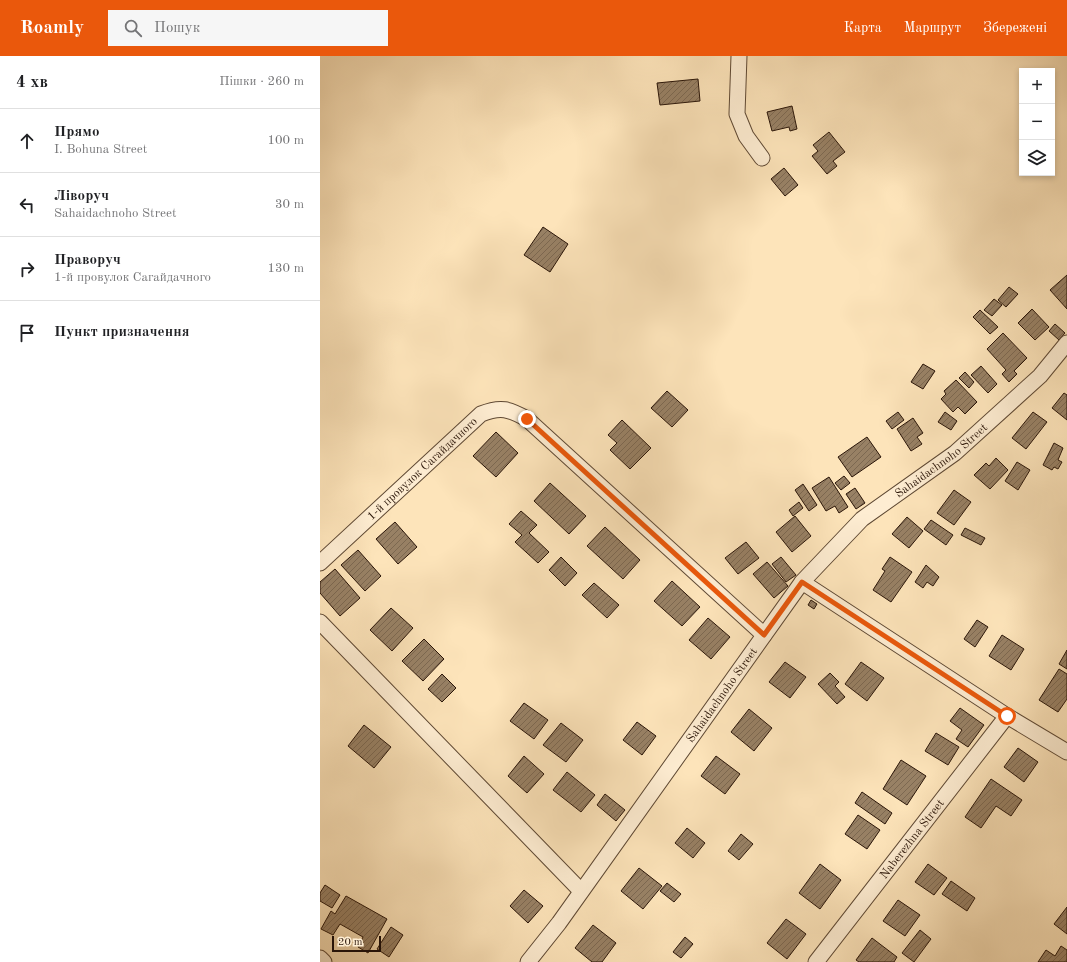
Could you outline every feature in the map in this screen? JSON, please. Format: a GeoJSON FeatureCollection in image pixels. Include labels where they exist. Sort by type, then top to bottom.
{"type":"FeatureCollection","features":[{"type":"Feature","properties":{"kind":"street"},"geometry":{"type":"LineString","coordinates":[[739,56],[737,114],[746,136],[762,158]]}},
{"type":"Feature","properties":{"kind":"street","name":"Sahaidachnoho Street"},"geometry":{"type":"LineString","coordinates":[[528,962],[559,923],[802,582],[862,519],[955,453],[1040,376],[1067,343]]}},
{"type":"Feature","properties":{"kind":"street","name":"1-й провулок Сагайдачного"},"geometry":{"type":"LineString","coordinates":[[320,564],[481,414],[494,409],[506,409],[527,419],[764,635]]}},
{"type":"Feature","properties":{"kind":"street"},"geometry":{"type":"LineString","coordinates":[[802,582],[1007,716],[1067,752]]}},
{"type":"Feature","properties":{"kind":"street"},"geometry":{"type":"LineString","coordinates":[[320,622],[581,891]]}},
{"type":"Feature","properties":{"kind":"street","name":"Naberezhna Street"},"geometry":{"type":"LineString","coordinates":[[816,962],[1007,716]]}},
{"type":"Feature","properties":{"kind":"street"},"geometry":{"type":"LineString","coordinates":[[320,958],[324,962]]}},
{"type":"Feature","properties":{"kind":"building"},"geometry":{"type":"Polygon","coordinates":[[[698,79],[700,101],[660,105],[657,83],[698,79]]]}},
{"type":"Feature","properties":{"kind":"building"},"geometry":{"type":"Polygon","coordinates":[[[792,106],[797,129],[790,131],[789,127],[772,131],[767,112],[792,106]]]}},
{"type":"Feature","properties":{"kind":"building"},"geometry":{"type":"Polygon","coordinates":[[[829,132],[845,152],[833,161],[837,166],[827,174],[812,156],[818,151],[813,145],[829,132]]]}},
{"type":"Feature","properties":{"kind":"building"},"geometry":{"type":"Polygon","coordinates":[[[784,168],[798,185],[785,196],[771,179],[784,168]]]}},
{"type":"Feature","properties":{"kind":"building"},"geometry":{"type":"Polygon","coordinates":[[[543,227],[568,244],[550,272],[524,255],[543,227]]]}},
{"type":"Feature","properties":{"kind":"building"},"geometry":{"type":"Polygon","coordinates":[[[1067,275],[1067,309],[1050,290],[1067,275]]]}},
{"type":"Feature","properties":{"kind":"building"},"geometry":{"type":"Polygon","coordinates":[[[1009,287],[1018,294],[1006,307],[998,300],[1009,287]]]}},
{"type":"Feature","properties":{"kind":"building"},"geometry":{"type":"Polygon","coordinates":[[[994,299],[1002,305],[992,316],[984,310],[994,299]]]}},
{"type":"Feature","properties":{"kind":"building"},"geometry":{"type":"Polygon","coordinates":[[[1032,309],[1049,327],[1035,340],[1018,323],[1032,309]]]}},
{"type":"Feature","properties":{"kind":"building"},"geometry":{"type":"Polygon","coordinates":[[[980,310],[998,327],[990,334],[973,317],[980,310]]]}},
{"type":"Feature","properties":{"kind":"building"},"geometry":{"type":"Polygon","coordinates":[[[1055,324],[1065,333],[1059,340],[1049,331],[1055,324]]]}},
{"type":"Feature","properties":{"kind":"building"},"geometry":{"type":"Polygon","coordinates":[[[1003,333],[1027,358],[1014,371],[1017,374],[1009,382],[1002,374],[1006,370],[987,349],[1003,333]]]}},
{"type":"Feature","properties":{"kind":"building"},"geometry":{"type":"Polygon","coordinates":[[[923,364],[935,371],[923,389],[911,382],[923,364]]]}},
{"type":"Feature","properties":{"kind":"building"},"geometry":{"type":"Polygon","coordinates":[[[981,366],[997,384],[988,393],[971,375],[981,366]]]}},
{"type":"Feature","properties":{"kind":"building"},"geometry":{"type":"Polygon","coordinates":[[[965,372],[974,382],[969,388],[959,378],[965,372]]]}},
{"type":"Feature","properties":{"kind":"building"},"geometry":{"type":"Polygon","coordinates":[[[956,380],[977,402],[965,414],[958,407],[953,412],[941,399],[946,394],[944,391],[956,380]]]}},
{"type":"Feature","properties":{"kind":"building"},"geometry":{"type":"Polygon","coordinates":[[[667,391],[688,410],[672,427],[651,408],[667,391]]]}},
{"type":"Feature","properties":{"kind":"building"},"geometry":{"type":"Polygon","coordinates":[[[1064,393],[1067,395],[1067,420],[1052,408],[1064,393]]]}},
{"type":"Feature","properties":{"kind":"building"},"geometry":{"type":"Polygon","coordinates":[[[898,412],[904,420],[892,429],[886,421],[898,412]]]}},
{"type":"Feature","properties":{"kind":"building"},"geometry":{"type":"Polygon","coordinates":[[[945,412],[957,421],[951,430],[938,422],[945,412]]]}},
{"type":"Feature","properties":{"kind":"building"},"geometry":{"type":"Polygon","coordinates":[[[1033,412],[1047,422],[1026,449],[1012,438],[1033,412]]]}},
{"type":"Feature","properties":{"kind":"building"},"geometry":{"type":"Polygon","coordinates":[[[913,418],[923,433],[917,437],[922,444],[911,451],[897,429],[913,418]]]}},
{"type":"Feature","properties":{"kind":"building"},"geometry":{"type":"Polygon","coordinates":[[[622,420],[651,448],[630,469],[610,450],[617,443],[608,435],[622,420]]]}},
{"type":"Feature","properties":{"kind":"building"},"geometry":{"type":"Polygon","coordinates":[[[496,432],[518,453],[496,477],[473,456],[496,432]]]}},
{"type":"Feature","properties":{"kind":"building"},"geometry":{"type":"Polygon","coordinates":[[[867,437],[881,457],[852,477],[838,457],[867,437]]]}},
{"type":"Feature","properties":{"kind":"building"},"geometry":{"type":"Polygon","coordinates":[[[1054,443],[1063,448],[1058,460],[1062,462],[1058,469],[1054,467],[1052,470],[1043,465],[1054,443]]]}},
{"type":"Feature","properties":{"kind":"building"},"geometry":{"type":"Polygon","coordinates":[[[996,458],[1008,470],[990,489],[974,475],[986,463],[989,466],[996,458]]]}},
{"type":"Feature","properties":{"kind":"building"},"geometry":{"type":"Polygon","coordinates":[[[1017,462],[1030,470],[1018,490],[1005,481],[1017,462]]]}},
{"type":"Feature","properties":{"kind":"building"},"geometry":{"type":"Polygon","coordinates":[[[844,476],[850,483],[841,490],[835,483],[844,476]]]}},
{"type":"Feature","properties":{"kind":"building"},"geometry":{"type":"Polygon","coordinates":[[[829,477],[848,507],[839,513],[835,506],[826,511],[812,488],[829,477]]]}},
{"type":"Feature","properties":{"kind":"building"},"geometry":{"type":"Polygon","coordinates":[[[550,483],[586,516],[569,534],[534,501],[550,483]]]}},
{"type":"Feature","properties":{"kind":"building"},"geometry":{"type":"Polygon","coordinates":[[[803,484],[817,505],[809,511],[795,490],[803,484]]]}},
{"type":"Feature","properties":{"kind":"building"},"geometry":{"type":"Polygon","coordinates":[[[855,488],[865,503],[856,509],[846,494],[855,488]]]}},
{"type":"Feature","properties":{"kind":"building"},"geometry":{"type":"Polygon","coordinates":[[[954,490],[971,502],[954,525],[937,513],[954,490]]]}},
{"type":"Feature","properties":{"kind":"building"},"geometry":{"type":"Polygon","coordinates":[[[799,502],[803,508],[793,516],[789,510],[799,502]]]}},
{"type":"Feature","properties":{"kind":"building"},"geometry":{"type":"Polygon","coordinates":[[[521,511],[537,525],[529,533],[549,552],[538,563],[515,542],[522,535],[509,524],[521,511]]]}},
{"type":"Feature","properties":{"kind":"building"},"geometry":{"type":"Polygon","coordinates":[[[795,516],[811,536],[792,552],[776,532],[795,516]]]}},
{"type":"Feature","properties":{"kind":"building"},"geometry":{"type":"Polygon","coordinates":[[[907,517],[923,531],[909,548],[892,534],[907,517]]]}},
{"type":"Feature","properties":{"kind":"building"},"geometry":{"type":"Polygon","coordinates":[[[931,520],[953,535],[946,545],[924,529],[931,520]]]}},
{"type":"Feature","properties":{"kind":"building"},"geometry":{"type":"Polygon","coordinates":[[[395,522],[417,547],[398,564],[376,539],[395,522]]]}},
{"type":"Feature","properties":{"kind":"building"},"geometry":{"type":"Polygon","coordinates":[[[605,527],[640,560],[623,579],[587,546],[605,527]]]}},
{"type":"Feature","properties":{"kind":"building"},"geometry":{"type":"Polygon","coordinates":[[[965,528],[985,538],[981,545],[961,535],[965,528]]]}},
{"type":"Feature","properties":{"kind":"building"},"geometry":{"type":"Polygon","coordinates":[[[746,542],[759,558],[738,574],[725,558],[746,542]]]}},
{"type":"Feature","properties":{"kind":"building"},"geometry":{"type":"Polygon","coordinates":[[[358,550],[381,576],[365,591],[341,565],[358,550]]]}},
{"type":"Feature","properties":{"kind":"building"},"geometry":{"type":"Polygon","coordinates":[[[561,557],[577,573],[565,586],[549,570],[561,557]]]}},
{"type":"Feature","properties":{"kind":"building"},"geometry":{"type":"Polygon","coordinates":[[[781,557],[796,575],[786,582],[772,564],[781,557]]]}},
{"type":"Feature","properties":{"kind":"building"},"geometry":{"type":"Polygon","coordinates":[[[890,557],[912,572],[891,602],[873,590],[885,571],[882,569],[890,557]]]}},
{"type":"Feature","properties":{"kind":"building"},"geometry":{"type":"Polygon","coordinates":[[[767,562],[788,586],[774,598],[753,574],[767,562]]]}},
{"type":"Feature","properties":{"kind":"building"},"geometry":{"type":"Polygon","coordinates":[[[926,565],[939,577],[933,586],[927,582],[923,588],[915,582],[926,565]]]}},
{"type":"Feature","properties":{"kind":"building"},"geometry":{"type":"Polygon","coordinates":[[[335,569],[360,598],[340,616],[320,593],[320,582],[335,569]]]}},
{"type":"Feature","properties":{"kind":"building"},"geometry":{"type":"Polygon","coordinates":[[[672,581],[700,607],[682,626],[654,601],[672,581]]]}},
{"type":"Feature","properties":{"kind":"building"},"geometry":{"type":"Polygon","coordinates":[[[594,583],[619,605],[607,618],[582,595],[594,583]]]}},
{"type":"Feature","properties":{"kind":"building"},"geometry":{"type":"Polygon","coordinates":[[[811,600],[817,604],[814,609],[808,605],[811,600]]]}},
{"type":"Feature","properties":{"kind":"building"},"geometry":{"type":"Polygon","coordinates":[[[391,608],[413,628],[392,651],[370,630],[391,608]]]}},
{"type":"Feature","properties":{"kind":"building"},"geometry":{"type":"Polygon","coordinates":[[[708,618],[730,637],[711,659],[689,640],[708,618]]]}},
{"type":"Feature","properties":{"kind":"building"},"geometry":{"type":"Polygon","coordinates":[[[977,620],[988,627],[975,647],[964,639],[977,620]]]}},
{"type":"Feature","properties":{"kind":"building"},"geometry":{"type":"Polygon","coordinates":[[[1002,635],[1024,649],[1011,670],[989,656],[1002,635]]]}},
{"type":"Feature","properties":{"kind":"building"},"geometry":{"type":"Polygon","coordinates":[[[424,639],[444,659],[423,681],[402,661],[424,639]]]}},
{"type":"Feature","properties":{"kind":"building"},"geometry":{"type":"Polygon","coordinates":[[[1067,650],[1067,669],[1059,664],[1067,650]]]}},
{"type":"Feature","properties":{"kind":"building"},"geometry":{"type":"Polygon","coordinates":[[[785,662],[806,677],[790,698],[769,682],[785,662]]]}},
{"type":"Feature","properties":{"kind":"building"},"geometry":{"type":"Polygon","coordinates":[[[861,662],[884,678],[867,701],[845,684],[861,662]]]}},
{"type":"Feature","properties":{"kind":"building"},"geometry":{"type":"Polygon","coordinates":[[[1059,669],[1067,674],[1067,699],[1058,712],[1039,700],[1059,669]]]}},
{"type":"Feature","properties":{"kind":"building"},"geometry":{"type":"Polygon","coordinates":[[[830,673],[839,682],[835,686],[845,697],[837,704],[818,684],[830,673]]]}},
{"type":"Feature","properties":{"kind":"building"},"geometry":{"type":"Polygon","coordinates":[[[442,674],[456,688],[442,702],[428,689],[442,674]]]}},
{"type":"Feature","properties":{"kind":"building"},"geometry":{"type":"Polygon","coordinates":[[[524,703],[548,720],[534,739],[510,721],[524,703]]]}},
{"type":"Feature","properties":{"kind":"building"},"geometry":{"type":"Polygon","coordinates":[[[960,708],[984,725],[968,747],[956,739],[962,730],[950,721],[960,708]]]}},
{"type":"Feature","properties":{"kind":"building"},"geometry":{"type":"Polygon","coordinates":[[[749,709],[772,728],[754,751],[731,732],[749,709]]]}},
{"type":"Feature","properties":{"kind":"building"},"geometry":{"type":"Polygon","coordinates":[[[637,722],[656,736],[642,755],[623,740],[637,722]]]}},
{"type":"Feature","properties":{"kind":"building"},"geometry":{"type":"Polygon","coordinates":[[[561,723],[583,740],[566,762],[543,745],[561,723]]]}},
{"type":"Feature","properties":{"kind":"building"},"geometry":{"type":"Polygon","coordinates":[[[364,725],[391,747],[374,768],[348,746],[364,725]]]}},
{"type":"Feature","properties":{"kind":"building"},"geometry":{"type":"Polygon","coordinates":[[[936,733],[959,747],[948,765],[925,751],[936,733]]]}},
{"type":"Feature","properties":{"kind":"building"},"geometry":{"type":"Polygon","coordinates":[[[1018,748],[1038,762],[1024,782],[1004,767],[1018,748]]]}},
{"type":"Feature","properties":{"kind":"building"},"geometry":{"type":"Polygon","coordinates":[[[524,756],[544,774],[527,793],[508,776],[524,756]]]}},
{"type":"Feature","properties":{"kind":"building"},"geometry":{"type":"Polygon","coordinates":[[[716,756],[740,774],[725,794],[701,776],[716,756]]]}},
{"type":"Feature","properties":{"kind":"building"},"geometry":{"type":"Polygon","coordinates":[[[901,760],[926,776],[907,805],[883,789],[901,760]]]}},
{"type":"Feature","properties":{"kind":"building"},"geometry":{"type":"Polygon","coordinates":[[[567,772],[595,795],[581,812],[553,790],[567,772]]]}},
{"type":"Feature","properties":{"kind":"building"},"geometry":{"type":"Polygon","coordinates":[[[991,779],[1022,800],[1011,816],[996,806],[981,828],[965,817],[991,779]]]}},
{"type":"Feature","properties":{"kind":"building"},"geometry":{"type":"Polygon","coordinates":[[[862,792],[892,813],[885,824],[855,803],[862,792]]]}},
{"type":"Feature","properties":{"kind":"building"},"geometry":{"type":"Polygon","coordinates":[[[605,794],[625,810],[616,821],[597,805],[605,794]]]}},
{"type":"Feature","properties":{"kind":"building"},"geometry":{"type":"Polygon","coordinates":[[[858,815],[880,830],[867,849],[845,834],[858,815]]]}},
{"type":"Feature","properties":{"kind":"building"},"geometry":{"type":"Polygon","coordinates":[[[687,828],[705,843],[693,858],[675,843],[687,828]]]}},
{"type":"Feature","properties":{"kind":"building"},"geometry":{"type":"Polygon","coordinates":[[[741,834],[753,844],[739,860],[728,851],[741,834]]]}},
{"type":"Feature","properties":{"kind":"building"},"geometry":{"type":"Polygon","coordinates":[[[820,864],[841,880],[820,909],[799,893],[820,864]]]}},
{"type":"Feature","properties":{"kind":"building"},"geometry":{"type":"Polygon","coordinates":[[[928,864],[947,878],[934,895],[915,882],[928,864]]]}},
{"type":"Feature","properties":{"kind":"building"},"geometry":{"type":"Polygon","coordinates":[[[639,868],[662,886],[643,909],[621,891],[639,868]]]}},
{"type":"Feature","properties":{"kind":"building"},"geometry":{"type":"Polygon","coordinates":[[[951,881],[975,898],[967,911],[942,894],[951,881]]]}},
{"type":"Feature","properties":{"kind":"building"},"geometry":{"type":"Polygon","coordinates":[[[667,883],[681,894],[674,902],[660,891],[667,883]]]}},
{"type":"Feature","properties":{"kind":"building"},"geometry":{"type":"Polygon","coordinates":[[[325,885],[340,895],[332,908],[320,901],[320,893],[325,885]]]}},
{"type":"Feature","properties":{"kind":"building"},"geometry":{"type":"Polygon","coordinates":[[[524,890],[543,906],[528,923],[510,906],[524,890]]]}},
{"type":"Feature","properties":{"kind":"building"},"geometry":{"type":"Polygon","coordinates":[[[346,896],[387,919],[368,953],[358,947],[363,937],[340,924],[333,935],[321,929],[331,911],[335,914],[346,896]]]}},
{"type":"Feature","properties":{"kind":"building"},"geometry":{"type":"Polygon","coordinates":[[[898,900],[920,915],[905,936],[883,921],[898,900]]]}},
{"type":"Feature","properties":{"kind":"building"},"geometry":{"type":"Polygon","coordinates":[[[1067,907],[1067,934],[1054,924],[1067,907]]]}},
{"type":"Feature","properties":{"kind":"building"},"geometry":{"type":"Polygon","coordinates":[[[786,919],[806,934],[787,959],[767,943],[786,919]]]}},
{"type":"Feature","properties":{"kind":"building"},"geometry":{"type":"Polygon","coordinates":[[[593,925],[616,943],[602,962],[592,962],[575,948],[593,925]]]}},
{"type":"Feature","properties":{"kind":"building"},"geometry":{"type":"Polygon","coordinates":[[[391,927],[403,935],[389,957],[377,949],[391,927]]]}},
{"type":"Feature","properties":{"kind":"building"},"geometry":{"type":"Polygon","coordinates":[[[920,930],[931,939],[914,962],[902,953],[920,930]]]}},
{"type":"Feature","properties":{"kind":"building"},"geometry":{"type":"Polygon","coordinates":[[[685,937],[693,944],[681,958],[673,952],[685,937]]]}},
{"type":"Feature","properties":{"kind":"building"},"geometry":{"type":"Polygon","coordinates":[[[872,938],[897,957],[894,962],[859,962],[856,960],[872,938]]]}},
{"type":"Feature","properties":{"kind":"building"},"geometry":{"type":"Polygon","coordinates":[[[1061,946],[1067,950],[1067,962],[1038,962],[1046,950],[1055,956],[1061,946]]]}},
{"type":"Feature","properties":{"kind":"route"},"geometry":{"type":"LineString","coordinates":[[527,419],[764,635],[802,582],[1007,716]]}}]}
